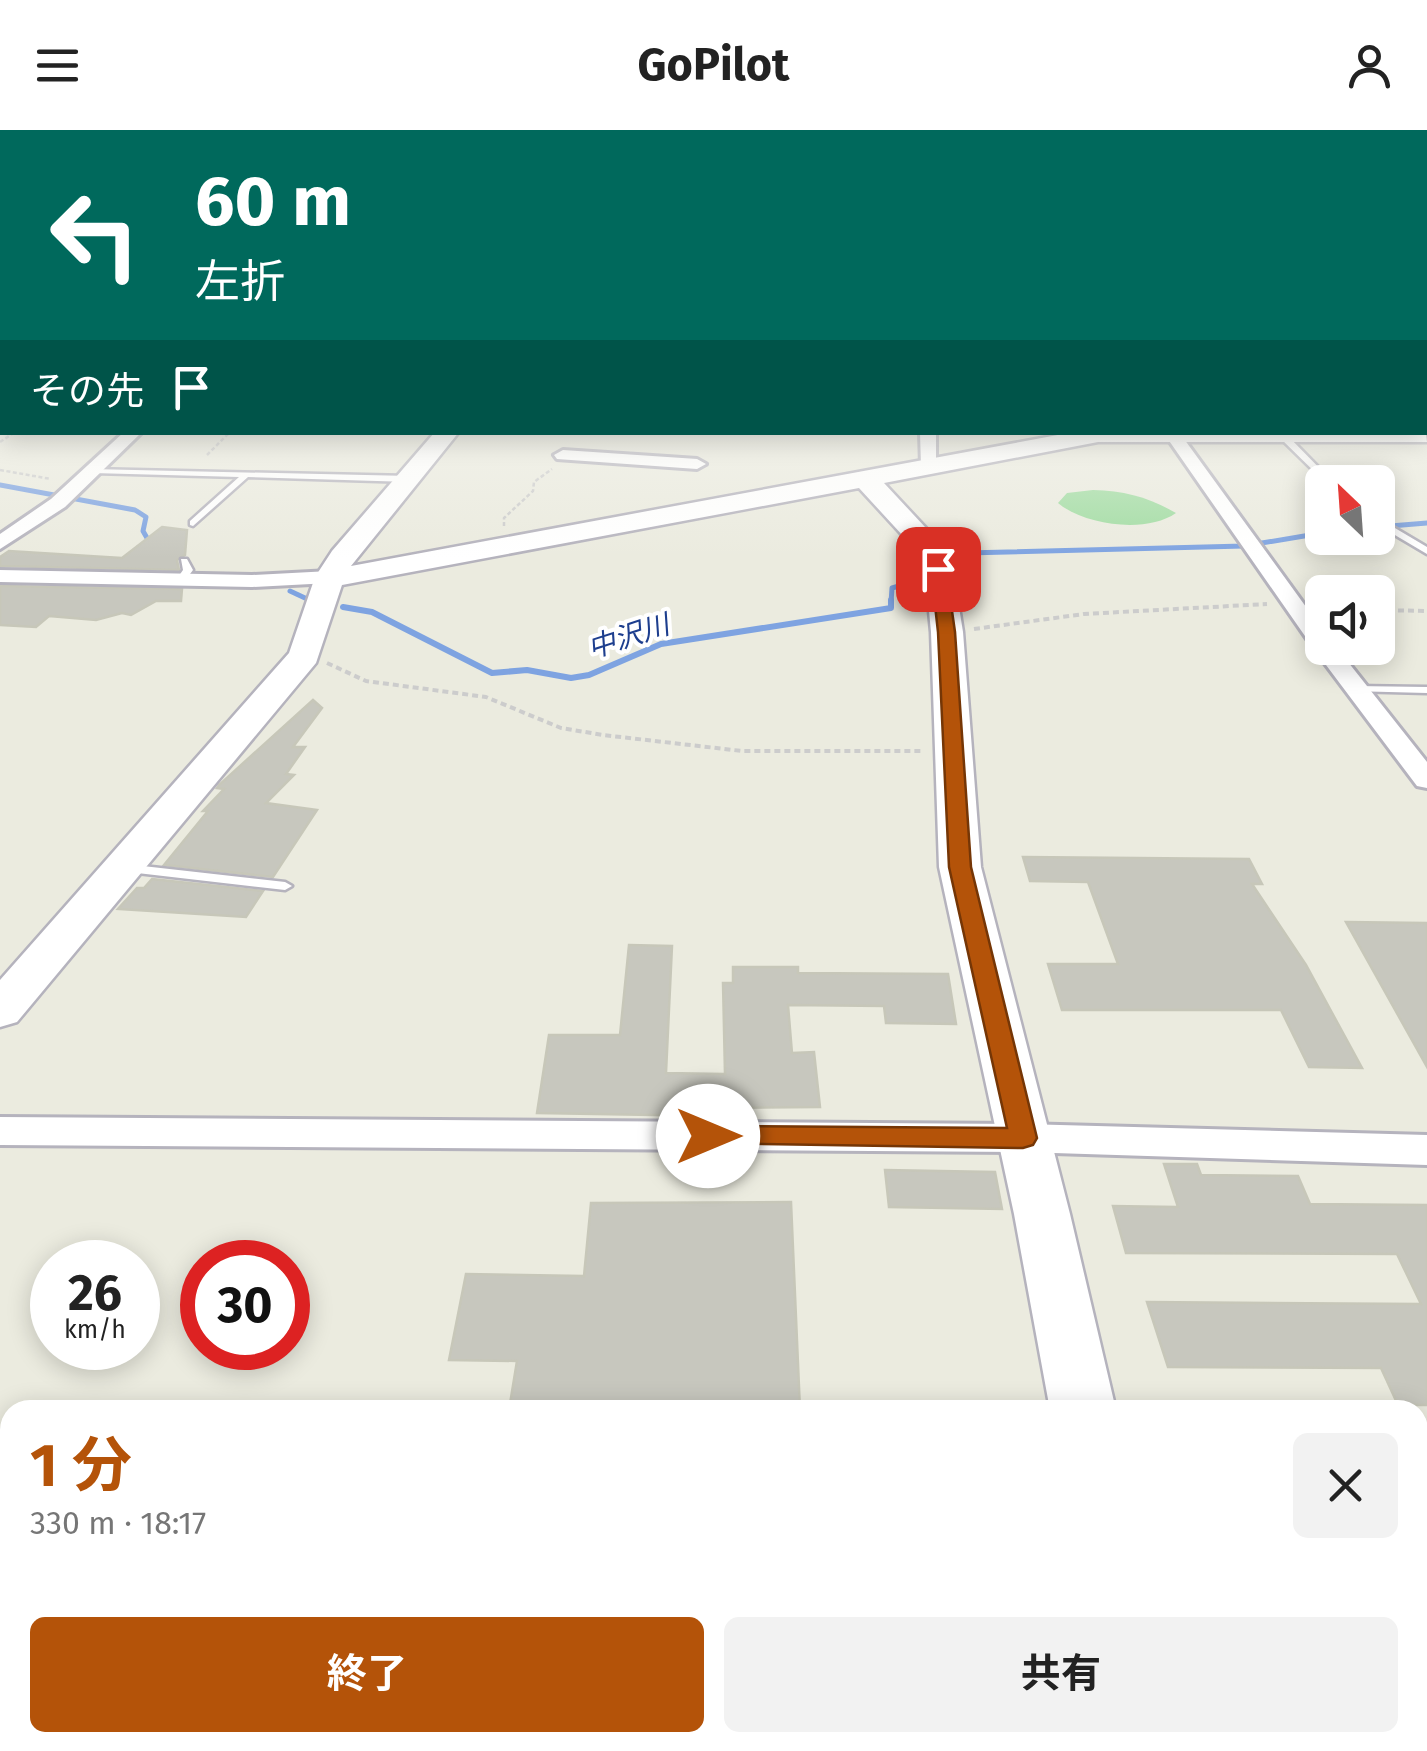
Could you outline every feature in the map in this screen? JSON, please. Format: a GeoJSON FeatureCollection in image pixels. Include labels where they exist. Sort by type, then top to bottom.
{"type":"FeatureCollection","features":[{"type":"Feature","properties":{"kind":"street"},"geometry":{"type":"LineString","coordinates":[[0,543],[58,503],[131,435]]}},
{"type":"Feature","properties":{"kind":"street"},"geometry":{"type":"LineString","coordinates":[[0,1011],[304,656],[330,578],[346,551],[446,435]]}},
{"type":"Feature","properties":{"kind":"street"},"geometry":{"type":"LineString","coordinates":[[928,435],[930,466]]}},
{"type":"Feature","properties":{"kind":"street"},"geometry":{"type":"LineString","coordinates":[[0,576],[182,570],[330,578],[1098,435]]}},
{"type":"Feature","properties":{"kind":"street"},"geometry":{"type":"LineString","coordinates":[[1173,435],[1305,620]]}},
{"type":"Feature","properties":{"kind":"street"},"geometry":{"type":"LineString","coordinates":[[563,455],[636,452],[697,464]]}},
{"type":"Feature","properties":{"kind":"street"},"geometry":{"type":"LineString","coordinates":[[864,479],[894,506],[929,548],[938,569],[946,632],[960,867],[1081,1400]]}},
{"type":"Feature","properties":{"kind":"street"},"geometry":{"type":"LineString","coordinates":[[1338,665],[1427,780]]}},
{"type":"Feature","properties":{"kind":"street"},"geometry":{"type":"LineString","coordinates":[[0,1132],[1023,1138],[1427,1150]]}},
{"type":"Feature","properties":{"kind":"lane"},"geometry":{"type":"LineString","coordinates":[[1282,435],[1311,465]]}},
{"type":"Feature","properties":{"kind":"lane"},"geometry":{"type":"LineString","coordinates":[[83,480],[189,473],[410,478]]}},
{"type":"Feature","properties":{"kind":"lane"},"geometry":{"type":"LineString","coordinates":[[193,523],[246,475]]}},
{"type":"Feature","properties":{"kind":"lane"},"geometry":{"type":"LineString","coordinates":[[1395,531],[1427,551]]}},
{"type":"Feature","properties":{"kind":"lane"},"geometry":{"type":"LineString","coordinates":[[1354,688],[1427,690]]}},
{"type":"Feature","properties":{"kind":"lane"},"geometry":{"type":"LineString","coordinates":[[124,868],[285,886]]}},
{"type":"Feature","properties":{"kind":"path"},"geometry":{"type":"LineString","coordinates":[[189,473],[227,435]]}},
{"type":"Feature","properties":{"kind":"path"},"geometry":{"type":"LineString","coordinates":[[515,546],[505,530],[504,518],[526,499],[534,482],[558,464],[563,455]]}},
{"type":"Feature","properties":{"kind":"path"},"geometry":{"type":"LineString","coordinates":[[0,470],[83,480]]}},
{"type":"Feature","properties":{"kind":"path"},"geometry":{"type":"LineString","coordinates":[[946,632],[1084,614],[1292,603]]}},
{"type":"Feature","properties":{"kind":"path"},"geometry":{"type":"LineString","coordinates":[[1395,610],[1427,610]]}},
{"type":"Feature","properties":{"kind":"path"},"geometry":{"type":"LineString","coordinates":[[304,656],[366,681],[486,697],[561,728],[604,735],[742,751],[952,752]]}},
{"type":"Feature","properties":{"kind":"green space"},"geometry":{"type":"Polygon","coordinates":[[[1093,490],[1136,496],[1176,513],[1149,523],[1116,524],[1083,517],[1058,503],[1067,493],[1093,490]]]}},
{"type":"Feature","properties":{"kind":"building"},"geometry":{"type":"Polygon","coordinates":[[[162,527],[187,530],[185,555],[177,560],[179,570],[0,566],[0,557],[9,551],[122,558],[162,527]]]}},
{"type":"Feature","properties":{"kind":"building"},"geometry":{"type":"Polygon","coordinates":[[[0,586],[182,589],[181,601],[156,601],[131,615],[122,613],[96,620],[49,616],[36,627],[0,625],[0,586]]]}},
{"type":"Feature","properties":{"kind":"building"},"geometry":{"type":"Polygon","coordinates":[[[313,700],[322,708],[293,747],[305,747],[286,774],[294,775],[266,803],[317,810],[273,877],[164,865],[224,789],[217,788],[219,785],[313,700]]]}},
{"type":"Feature","properties":{"kind":"building"},"geometry":{"type":"Polygon","coordinates":[[[1023,857],[1249,859],[1262,884],[1252,884],[1306,965],[1362,1068],[1309,1067],[1281,1010],[1062,1010],[1048,964],[1118,964],[1088,882],[1030,881],[1023,857]]]}},
{"type":"Feature","properties":{"kind":"building"},"geometry":{"type":"Polygon","coordinates":[[[152,879],[263,891],[246,917],[118,909],[137,888],[144,888],[152,879]]]}},
{"type":"Feature","properties":{"kind":"building"},"geometry":{"type":"Polygon","coordinates":[[[1346,922],[1427,923],[1427,1067],[1346,922]]]}},
{"type":"Feature","properties":{"kind":"building"},"geometry":{"type":"Polygon","coordinates":[[[629,945],[672,946],[666,1073],[725,1074],[723,983],[733,983],[733,967],[798,967],[798,973],[948,974],[956,1024],[886,1023],[884,1006],[788,1005],[792,1053],[814,1052],[820,1107],[712,1108],[712,1116],[537,1113],[549,1035],[620,1035],[629,945]]]}},
{"type":"Feature","properties":{"kind":"building"},"geometry":{"type":"Polygon","coordinates":[[[1164,1164],[1197,1164],[1201,1175],[1298,1176],[1310,1204],[1427,1205],[1427,1400],[1396,1400],[1381,1368],[1168,1367],[1147,1302],[1421,1304],[1397,1254],[1126,1253],[1113,1206],[1178,1207],[1164,1164]]]}},
{"type":"Feature","properties":{"kind":"building"},"geometry":{"type":"Polygon","coordinates":[[[885,1170],[995,1172],[1002,1209],[889,1207],[885,1170]]]}},
{"type":"Feature","properties":{"kind":"building"},"geometry":{"type":"Polygon","coordinates":[[[791,1202],[800,1400],[511,1400],[517,1361],[449,1360],[466,1274],[584,1276],[591,1203],[791,1202]]]}},
{"type":"Feature","properties":{"kind":"waterway","name":"中沢川"},"geometry":{"type":"LineString","coordinates":[[0,485],[135,510],[146,517],[143,531],[151,545]]}},
{"type":"Feature","properties":{"kind":"waterway","name":"中沢川"},"geometry":{"type":"LineString","coordinates":[[1395,526],[1427,523]]}},
{"type":"Feature","properties":{"kind":"waterway","name":"中沢川"},"geometry":{"type":"LineString","coordinates":[[952,557],[966,553],[1244,546],[1305,536]]}},
{"type":"Feature","properties":{"kind":"waterway","name":"中沢川"},"geometry":{"type":"LineString","coordinates":[[891,603],[892,588],[920,580]]}},
{"type":"Feature","properties":{"kind":"waterway","name":"中沢川"},"geometry":{"type":"LineString","coordinates":[[290,591],[305,598]]}},
{"type":"Feature","properties":{"kind":"waterway","name":"中沢川"},"geometry":{"type":"LineString","coordinates":[[343,607],[372,612],[492,673],[527,670],[571,678],[589,675],[661,644],[891,608],[891,603]]}},
{"type":"Feature","properties":{"kind":"route"},"geometry":{"type":"LineString","coordinates":[[708,1136],[1023,1138],[960,867],[946,632],[938,569]]}}]}
